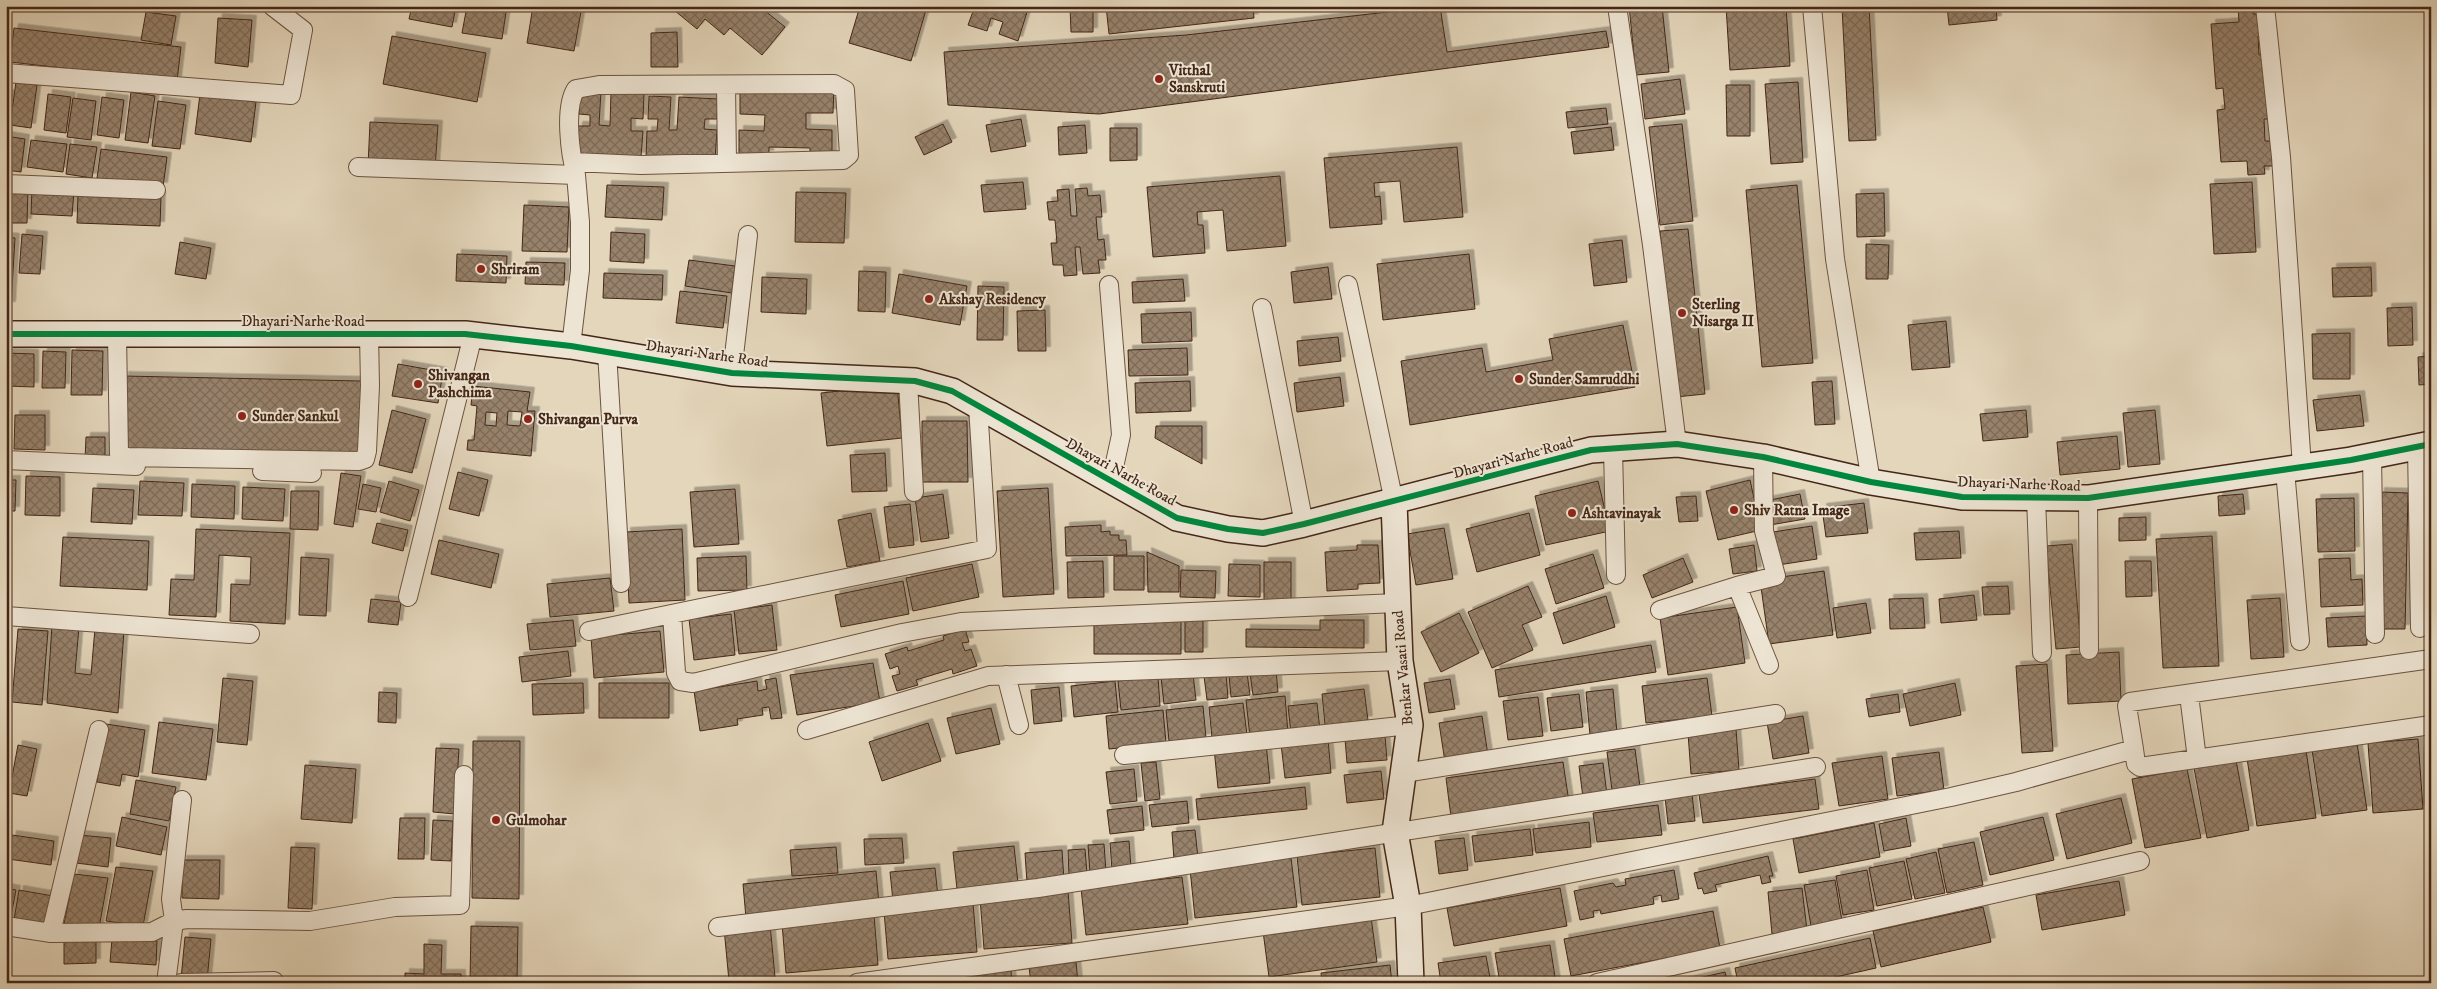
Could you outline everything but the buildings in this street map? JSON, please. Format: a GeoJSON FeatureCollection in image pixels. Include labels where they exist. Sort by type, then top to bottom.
{"type":"FeatureCollection","features":[{"type":"Feature","properties":{"kind":"street"},"geometry":{"type":"LineString","coordinates":[[6,73],[291,95],[303,30],[272,6]]}},
{"type":"Feature","properties":{"kind":"street"},"geometry":{"type":"LineString","coordinates":[[1617,6],[1652,245],[1677,444]]}},
{"type":"Feature","properties":{"kind":"street"},"geometry":{"type":"LineString","coordinates":[[1812,6],[1835,259],[1871,482]]}},
{"type":"Feature","properties":{"kind":"street"},"geometry":{"type":"LineString","coordinates":[[2265,6],[2281,157],[2300,641]]}},
{"type":"Feature","properties":{"kind":"street"},"geometry":{"type":"LineString","coordinates":[[358,168],[575,169],[641,165],[844,160],[849,154],[845,90],[840,85],[599,85],[576,88],[570,102],[575,169],[580,222],[580,270],[571,346]]}},
{"type":"Feature","properties":{"kind":"street"},"geometry":{"type":"LineString","coordinates":[[726,85],[727,163]]}},
{"type":"Feature","properties":{"kind":"street"},"geometry":{"type":"LineString","coordinates":[[6,184],[156,190]]}},
{"type":"Feature","properties":{"kind":"street"},"geometry":{"type":"LineString","coordinates":[[732,374],[748,235]]}},
{"type":"Feature","properties":{"kind":"street"},"geometry":{"type":"LineString","coordinates":[[1109,284],[1121,435],[1111,481]]}},
{"type":"Feature","properties":{"kind":"street"},"geometry":{"type":"LineString","coordinates":[[1348,285],[1394,502]]}},
{"type":"Feature","properties":{"kind":"street"},"geometry":{"type":"LineString","coordinates":[[1262,308],[1304,524]]}},
{"type":"Feature","properties":{"kind":"street","name":"Dhayari Narhe Road"},"geometry":{"type":"LineString","coordinates":[[6,334],[472,335],[571,346],[732,374],[908,381],[952,391],[1177,518],[1228,529],[1263,533],[1394,502],[1591,450],[1677,444],[1763,457],[1871,482],[1962,497],[2088,498],[2294,469],[2424,446]]}},
{"type":"Feature","properties":{"kind":"street"},"geometry":{"type":"LineString","coordinates":[[117,334],[119,454],[127,457],[359,461],[365,460],[367,451],[370,386],[369,334]]}},
{"type":"Feature","properties":{"kind":"street"},"geometry":{"type":"LineString","coordinates":[[408,597],[472,335]]}},
{"type":"Feature","properties":{"kind":"street"},"geometry":{"type":"LineString","coordinates":[[607,352],[621,583]]}},
{"type":"Feature","properties":{"kind":"street"},"geometry":{"type":"LineString","coordinates":[[908,381],[914,492]]}},
{"type":"Feature","properties":{"kind":"street"},"geometry":{"type":"LineString","coordinates":[[589,631],[987,549],[978,406]]}},
{"type":"Feature","properties":{"kind":"street"},"geometry":{"type":"LineString","coordinates":[[2420,628],[2424,446]]}},
{"type":"Feature","properties":{"kind":"street"},"geometry":{"type":"LineString","coordinates":[[1613,449],[1616,575]]}},
{"type":"Feature","properties":{"kind":"street"},"geometry":{"type":"LineString","coordinates":[[2372,456],[2375,634]]}},
{"type":"Feature","properties":{"kind":"street"},"geometry":{"type":"LineString","coordinates":[[1660,610],[1776,576],[1764,531],[1763,457]]}},
{"type":"Feature","properties":{"kind":"street"},"geometry":{"type":"LineString","coordinates":[[6,460],[312,473]]}},
{"type":"Feature","properties":{"kind":"street"},"geometry":{"type":"LineString","coordinates":[[2036,498],[2042,654]]}},
{"type":"Feature","properties":{"kind":"street"},"geometry":{"type":"LineString","coordinates":[[2088,498],[2088,650]]}},
{"type":"Feature","properties":{"kind":"street","name":"Benkar Vasati Road"},"geometry":{"type":"LineString","coordinates":[[1394,502],[1400,661],[1410,725],[1395,832],[1408,906],[1411,983]]}},
{"type":"Feature","properties":{"kind":"street"},"geometry":{"type":"LineString","coordinates":[[1737,586],[1769,666]]}},
{"type":"Feature","properties":{"kind":"street"},"geometry":{"type":"LineString","coordinates":[[672,614],[676,673],[680,681],[693,683],[902,633],[961,622],[1398,603]]}},
{"type":"Feature","properties":{"kind":"street"},"geometry":{"type":"LineString","coordinates":[[6,616],[250,634]]}},
{"type":"Feature","properties":{"kind":"street"},"geometry":{"type":"LineString","coordinates":[[2431,659],[2128,704],[2136,764],[2140,767],[2431,726]]}},
{"type":"Feature","properties":{"kind":"street"},"geometry":{"type":"LineString","coordinates":[[807,730],[988,676],[1400,661]]}},
{"type":"Feature","properties":{"kind":"street"},"geometry":{"type":"LineString","coordinates":[[1006,675],[1019,725]]}},
{"type":"Feature","properties":{"kind":"street"},"geometry":{"type":"LineString","coordinates":[[2189,695],[2198,759]]}},
{"type":"Feature","properties":{"kind":"street"},"geometry":{"type":"LineString","coordinates":[[1404,774],[1776,714]]}},
{"type":"Feature","properties":{"kind":"street"},"geometry":{"type":"LineString","coordinates":[[1124,755],[1410,725]]}},
{"type":"Feature","properties":{"kind":"street"},"geometry":{"type":"LineString","coordinates":[[51,933],[99,730]]}},
{"type":"Feature","properties":{"kind":"street"},"geometry":{"type":"LineString","coordinates":[[857,983],[1408,906],[1951,797],[2016,782],[2134,749]]}},
{"type":"Feature","properties":{"kind":"street"},"geometry":{"type":"LineString","coordinates":[[718,927],[1038,888],[1816,767]]}},
{"type":"Feature","properties":{"kind":"street"},"geometry":{"type":"LineString","coordinates":[[6,926],[51,933],[152,932],[174,921],[187,919],[310,921],[395,907],[460,905],[464,775]]}},
{"type":"Feature","properties":{"kind":"street"},"geometry":{"type":"LineString","coordinates":[[166,983],[174,921],[171,899],[182,800]]}},
{"type":"Feature","properties":{"kind":"street"},"geometry":{"type":"LineString","coordinates":[[1597,983],[2140,861]]}},
{"type":"Feature","properties":{"kind":"street"},"geometry":{"type":"LineString","coordinates":[[181,983],[274,981]]}},
{"type":"Feature","properties":{"kind":"cycle path"},"geometry":{"type":"LineString","coordinates":[[6,334],[465,334],[571,346],[732,373],[915,381],[952,391],[1177,518],[1228,529],[1263,533],[1591,450],[1677,444],[1763,457],[1871,482],[1962,497],[2088,498],[2351,460],[2431,444]]}},
{"type":"Feature","properties":{"kind":"place","name":"Vitthal Sanskruti"},"geometry":{"type":"Point","coordinates":[1159,79]}},
{"type":"Feature","properties":{"kind":"place","name":"Shriram"},"geometry":{"type":"Point","coordinates":[481,269]}},
{"type":"Feature","properties":{"kind":"place","name":"Akshay Residency"},"geometry":{"type":"Point","coordinates":[929,299]}},
{"type":"Feature","properties":{"kind":"place","name":"Sterling Nisarga II"},"geometry":{"type":"Point","coordinates":[1682,313]}},
{"type":"Feature","properties":{"kind":"place","name":"Sunder Samruddhi"},"geometry":{"type":"Point","coordinates":[1519,379]}},
{"type":"Feature","properties":{"kind":"place","name":"Shivangan Pashchima"},"geometry":{"type":"Point","coordinates":[418,384]}},
{"type":"Feature","properties":{"kind":"place","name":"Sunder Sankul"},"geometry":{"type":"Point","coordinates":[242,416]}},
{"type":"Feature","properties":{"kind":"place","name":"Shivangan Purva"},"geometry":{"type":"Point","coordinates":[528,419]}},
{"type":"Feature","properties":{"kind":"place","name":"Shiv Ratna Image"},"geometry":{"type":"Point","coordinates":[1734,510]}},
{"type":"Feature","properties":{"kind":"place","name":"Ashtavinayak"},"geometry":{"type":"Point","coordinates":[1572,513]}},
{"type":"Feature","properties":{"kind":"place","name":"Gulmohar"},"geometry":{"type":"Point","coordinates":[496,820]}}]}
